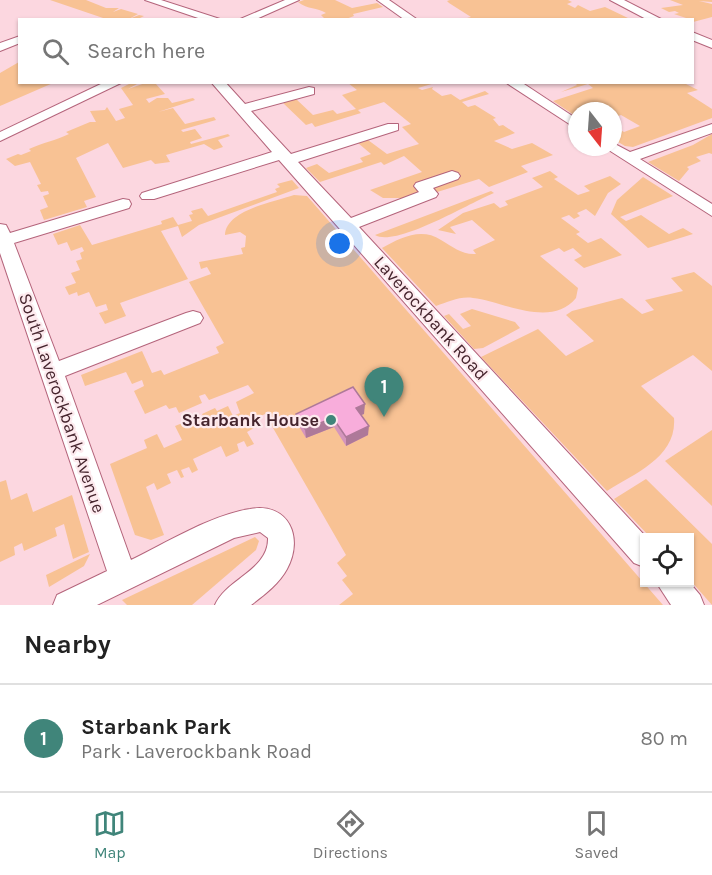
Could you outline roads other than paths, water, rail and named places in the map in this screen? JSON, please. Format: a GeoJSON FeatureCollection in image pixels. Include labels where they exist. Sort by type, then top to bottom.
{"type":"FeatureCollection","features":[{"type":"Feature","properties":{"kind":"street"},"geometry":{"type":"LineString","coordinates":[[150,0],[211,18]]}},
{"type":"Feature","properties":{"kind":"street"},"geometry":{"type":"LineString","coordinates":[[248,18],[294,0]]}},
{"type":"Feature","properties":{"kind":"street"},"geometry":{"type":"LineString","coordinates":[[381,0],[410,18]]}},
{"type":"Feature","properties":{"kind":"street"},"geometry":{"type":"LineString","coordinates":[[615,0],[654,18]]}},
{"type":"Feature","properties":{"kind":"street"},"geometry":{"type":"LineString","coordinates":[[694,35],[712,44]]}},
{"type":"Feature","properties":{"kind":"street"},"geometry":{"type":"LineString","coordinates":[[0,47],[18,40]]}},
{"type":"Feature","properties":{"kind":"street"},"geometry":{"type":"LineString","coordinates":[[0,136],[113,84]]}},
{"type":"Feature","properties":{"kind":"street","name":"Laverockbank Road"},"geometry":{"type":"LineString","coordinates":[[220,84],[640,548]]}},
{"type":"Feature","properties":{"kind":"street"},"geometry":{"type":"LineString","coordinates":[[514,84],[568,120]]}},
{"type":"Feature","properties":{"kind":"street"},"geometry":{"type":"LineString","coordinates":[[242,109],[309,91]]}},
{"type":"Feature","properties":{"kind":"street"},"geometry":{"type":"LineString","coordinates":[[148,196],[393,127]]}},
{"type":"Feature","properties":{"kind":"street"},"geometry":{"type":"LineString","coordinates":[[628,158],[712,128]]}},
{"type":"Feature","properties":{"kind":"street"},"geometry":{"type":"LineString","coordinates":[[622,154],[712,211]]}},
{"type":"Feature","properties":{"kind":"street"},"geometry":{"type":"LineString","coordinates":[[347,226],[430,194],[422,186],[452,176]]}},
{"type":"Feature","properties":{"kind":"street"},"geometry":{"type":"LineString","coordinates":[[3,235],[123,204]]}},
{"type":"Feature","properties":{"kind":"street","name":"South Laverockbank Avenue"},"geometry":{"type":"LineString","coordinates":[[3,235],[53,372],[123,578]]}},
{"type":"Feature","properties":{"kind":"street"},"geometry":{"type":"LineString","coordinates":[[53,372],[193,318]]}},
{"type":"Feature","properties":{"kind":"street"},"geometry":{"type":"LineString","coordinates":[[67,605],[244,523],[264,520],[273,524],[282,538],[282,548],[277,560],[229,605]]}},
{"type":"Feature","properties":{"kind":"street"},"geometry":{"type":"LineString","coordinates":[[674,587],[690,605]]}},
{"type":"Feature","properties":{"kind":"place","name":"Starbank Park"},"geometry":{"type":"Point","coordinates":[384,417]}},
{"type":"Feature","properties":{"kind":"place","name":"Starbank House"},"geometry":{"type":"Point","coordinates":[331,420]}}]}
